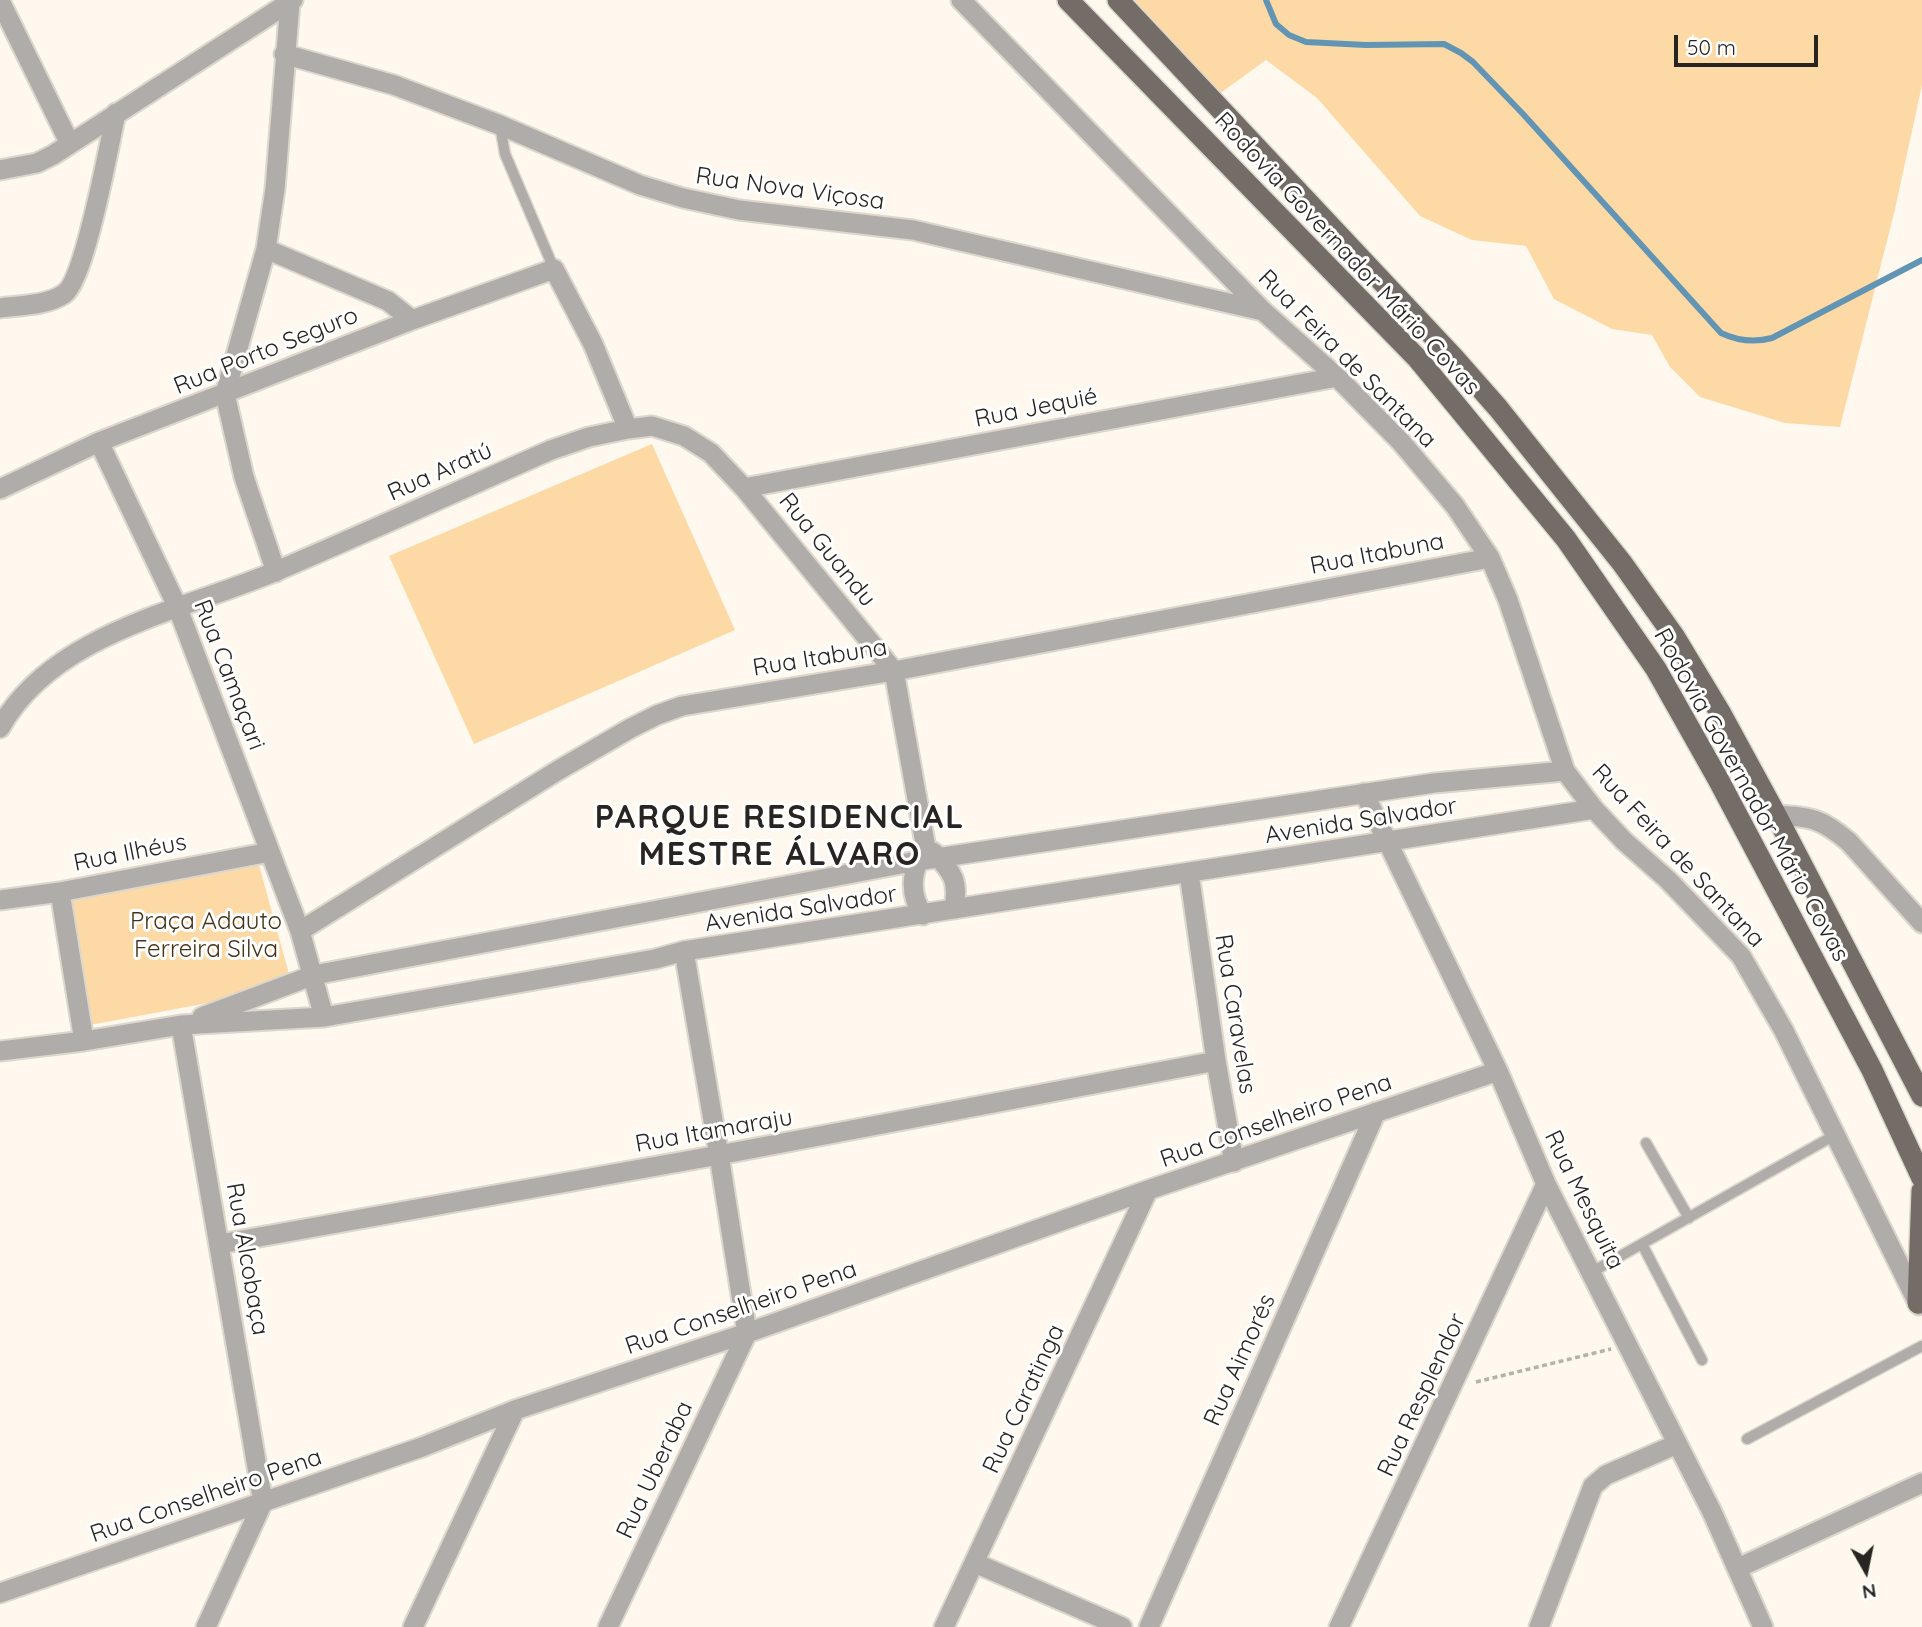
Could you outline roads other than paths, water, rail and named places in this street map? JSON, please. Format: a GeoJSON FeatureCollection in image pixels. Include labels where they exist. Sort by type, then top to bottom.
{"type":"FeatureCollection","features":[{"type":"Feature","properties":{"kind":"main road","name":"Rodovia Governador Mário Covas"},"geometry":{"type":"LineString","coordinates":[[1068,0],[1418,359],[1566,539],[1656,669],[1718,779],[1872,1070],[1922,1178]]}},
{"type":"Feature","properties":{"kind":"main road","name":"Rodovia Governador Mário Covas"},"geometry":{"type":"LineString","coordinates":[[1118,0],[1454,358],[1542,461],[1622,562],[1674,636],[1721,714],[1922,1096]]}},
{"type":"Feature","properties":{"kind":"main road"},"geometry":{"type":"LineString","coordinates":[[1920,1308],[1922,1191]]}},
{"type":"Feature","properties":{"kind":"street","name":"Rua Feira de Santana"},"geometry":{"type":"LineString","coordinates":[[961,0],[1263,311],[1337,377],[1401,442],[1455,506],[1490,558],[1525,646],[1565,771],[1624,841],[1715,927],[1741,956],[1784,1031],[1920,1308]]}},
{"type":"Feature","properties":{"kind":"street"},"geometry":{"type":"LineString","coordinates":[[0,1],[70,144]]}},
{"type":"Feature","properties":{"kind":"street"},"geometry":{"type":"LineString","coordinates":[[275,572],[244,477],[225,394],[266,249],[275,189],[290,1]]}},
{"type":"Feature","properties":{"kind":"street"},"geometry":{"type":"LineString","coordinates":[[0,170],[37,163],[70,144],[290,1]]}},
{"type":"Feature","properties":{"kind":"street","name":"Rua Nova Viçosa"},"geometry":{"type":"LineString","coordinates":[[284,54],[394,85],[500,125],[640,185],[683,198],[739,210],[913,230],[1263,311]]}},
{"type":"Feature","properties":{"kind":"street"},"geometry":{"type":"LineString","coordinates":[[0,308],[54,300],[73,285],[87,240],[116,113]]}},
{"type":"Feature","properties":{"kind":"street"},"geometry":{"type":"LineString","coordinates":[[266,249],[388,301],[412,320]]}},
{"type":"Feature","properties":{"kind":"street"},"geometry":{"type":"LineString","coordinates":[[554,269],[593,344],[628,429]]}},
{"type":"Feature","properties":{"kind":"street","name":"Rua Porto Seguro"},"geometry":{"type":"LineString","coordinates":[[0,489],[99,442],[412,320],[554,269]]}},
{"type":"Feature","properties":{"kind":"street","name":"Rua Jequié"},"geometry":{"type":"LineString","coordinates":[[744,488],[1337,377]]}},
{"type":"Feature","properties":{"kind":"street","name":"Rua Aratú"},"geometry":{"type":"LineString","coordinates":[[0,728],[17,701],[46,673],[85,648],[177,606],[275,572],[551,450],[589,438],[652,426],[684,436],[711,453],[744,488]]}},
{"type":"Feature","properties":{"kind":"street","name":"Rua Camaçari"},"geometry":{"type":"LineString","coordinates":[[99,442],[177,606],[300,931]]}},
{"type":"Feature","properties":{"kind":"street","name":"Rua Guandu"},"geometry":{"type":"LineString","coordinates":[[744,488],[894,671],[927,854],[912,886],[923,915]]}},
{"type":"Feature","properties":{"kind":"street","name":"Rua Itabuna"},"geometry":{"type":"LineString","coordinates":[[300,931],[557,771],[657,715],[682,706],[894,671],[1490,558]]}},
{"type":"Feature","properties":{"kind":"street","name":"Avenida Salvador"},"geometry":{"type":"LineString","coordinates":[[181,1025],[314,975],[927,854],[1434,783],[1565,771]]}},
{"type":"Feature","properties":{"kind":"street","name":"Rua Mesquita"},"geometry":{"type":"LineString","coordinates":[[1364,793],[1498,1071],[1546,1184],[1629,1344],[1738,1568],[1763,1627]]}},
{"type":"Feature","properties":{"kind":"street","name":"Avenida Salvador"},"geometry":{"type":"LineString","coordinates":[[0,1051],[181,1025],[324,1017],[655,959],[684,951],[1594,808]]}},
{"type":"Feature","properties":{"kind":"street"},"geometry":{"type":"LineString","coordinates":[[1776,815],[1808,817],[1823,821],[1836,830],[1922,923]]}},
{"type":"Feature","properties":{"kind":"street","name":"Rua Ilhéus"},"geometry":{"type":"LineString","coordinates":[[0,900],[60,892],[270,852]]}},
{"type":"Feature","properties":{"kind":"street","name":"Rua Guandu"},"geometry":{"type":"LineString","coordinates":[[927,854],[953,876],[956,896],[954,909]]}},
{"type":"Feature","properties":{"kind":"street","name":"Rua Caravelas"},"geometry":{"type":"LineString","coordinates":[[1189,873],[1216,1061],[1234,1162]]}},
{"type":"Feature","properties":{"kind":"street"},"geometry":{"type":"LineString","coordinates":[[60,892],[84,1041]]}},
{"type":"Feature","properties":{"kind":"street"},"geometry":{"type":"LineString","coordinates":[[300,931],[324,1017]]}},
{"type":"Feature","properties":{"kind":"street"},"geometry":{"type":"LineString","coordinates":[[684,951],[747,1333]]}},
{"type":"Feature","properties":{"kind":"street","name":"Rua Alcobaça"},"geometry":{"type":"LineString","coordinates":[[181,1025],[263,1502]]}},
{"type":"Feature","properties":{"kind":"street","name":"Rua Itamaraju"},"geometry":{"type":"LineString","coordinates":[[220,1244],[719,1155],[1216,1061]]}},
{"type":"Feature","properties":{"kind":"street","name":"Rua Conselheiro Pena"},"geometry":{"type":"LineString","coordinates":[[0,1592],[422,1447],[515,1410],[747,1333],[1498,1071]]}},
{"type":"Feature","properties":{"kind":"street","name":"Rua Aimorés"},"geometry":{"type":"LineString","coordinates":[[1149,1627],[1376,1112]]}},
{"type":"Feature","properties":{"kind":"street","name":"Rua Resplendor"},"geometry":{"type":"LineString","coordinates":[[1339,1627],[1546,1184]]}},
{"type":"Feature","properties":{"kind":"street","name":"Rua Caratinga"},"geometry":{"type":"LineString","coordinates":[[944,1627],[1148,1191]]}},
{"type":"Feature","properties":{"kind":"street","name":"Rua Uberaba"},"geometry":{"type":"LineString","coordinates":[[608,1627],[747,1333]]}},
{"type":"Feature","properties":{"kind":"street"},"geometry":{"type":"LineString","coordinates":[[413,1627],[515,1410]]}},
{"type":"Feature","properties":{"kind":"street"},"geometry":{"type":"LineString","coordinates":[[1543,1624],[1588,1495],[1594,1486],[1606,1475],[1677,1444]]}},
{"type":"Feature","properties":{"kind":"street"},"geometry":{"type":"LineString","coordinates":[[1738,1568],[1922,1483]]}},
{"type":"Feature","properties":{"kind":"street"},"geometry":{"type":"LineString","coordinates":[[206,1627],[263,1502]]}},
{"type":"Feature","properties":{"kind":"street"},"geometry":{"type":"LineString","coordinates":[[975,1563],[1122,1627]]}},
{"type":"Feature","properties":{"kind":"lane"},"geometry":{"type":"LineString","coordinates":[[500,125],[505,154],[554,269]]}},
{"type":"Feature","properties":{"kind":"lane"},"geometry":{"type":"LineString","coordinates":[[1592,1272],[1835,1135]]}},
{"type":"Feature","properties":{"kind":"lane"},"geometry":{"type":"LineString","coordinates":[[1646,1143],[1689,1218]]}},
{"type":"Feature","properties":{"kind":"lane"},"geometry":{"type":"LineString","coordinates":[[1642,1244],[1702,1360]]}},
{"type":"Feature","properties":{"kind":"lane"},"geometry":{"type":"LineString","coordinates":[[1747,1439],[1922,1346]]}},
{"type":"Feature","properties":{"kind":"waterway"},"geometry":{"type":"LineString","coordinates":[[1266,0],[1276,24],[1289,35],[1306,42],[1366,45],[1444,44],[1461,53],[1523,114],[1721,333],[1727,336],[1752,341],[1772,338],[1922,260]]}},
{"type":"Feature","properties":{"kind":"district","name":"PARQUE RESIDENCIAL MESTRE ÁLVARO"},"geometry":{"type":"Point","coordinates":[780,836]}},
{"type":"Feature","properties":{"kind":"park label","name":"Praça Adauto Ferreira Silva"},"geometry":{"type":"Point","coordinates":[206,936]}}]}
